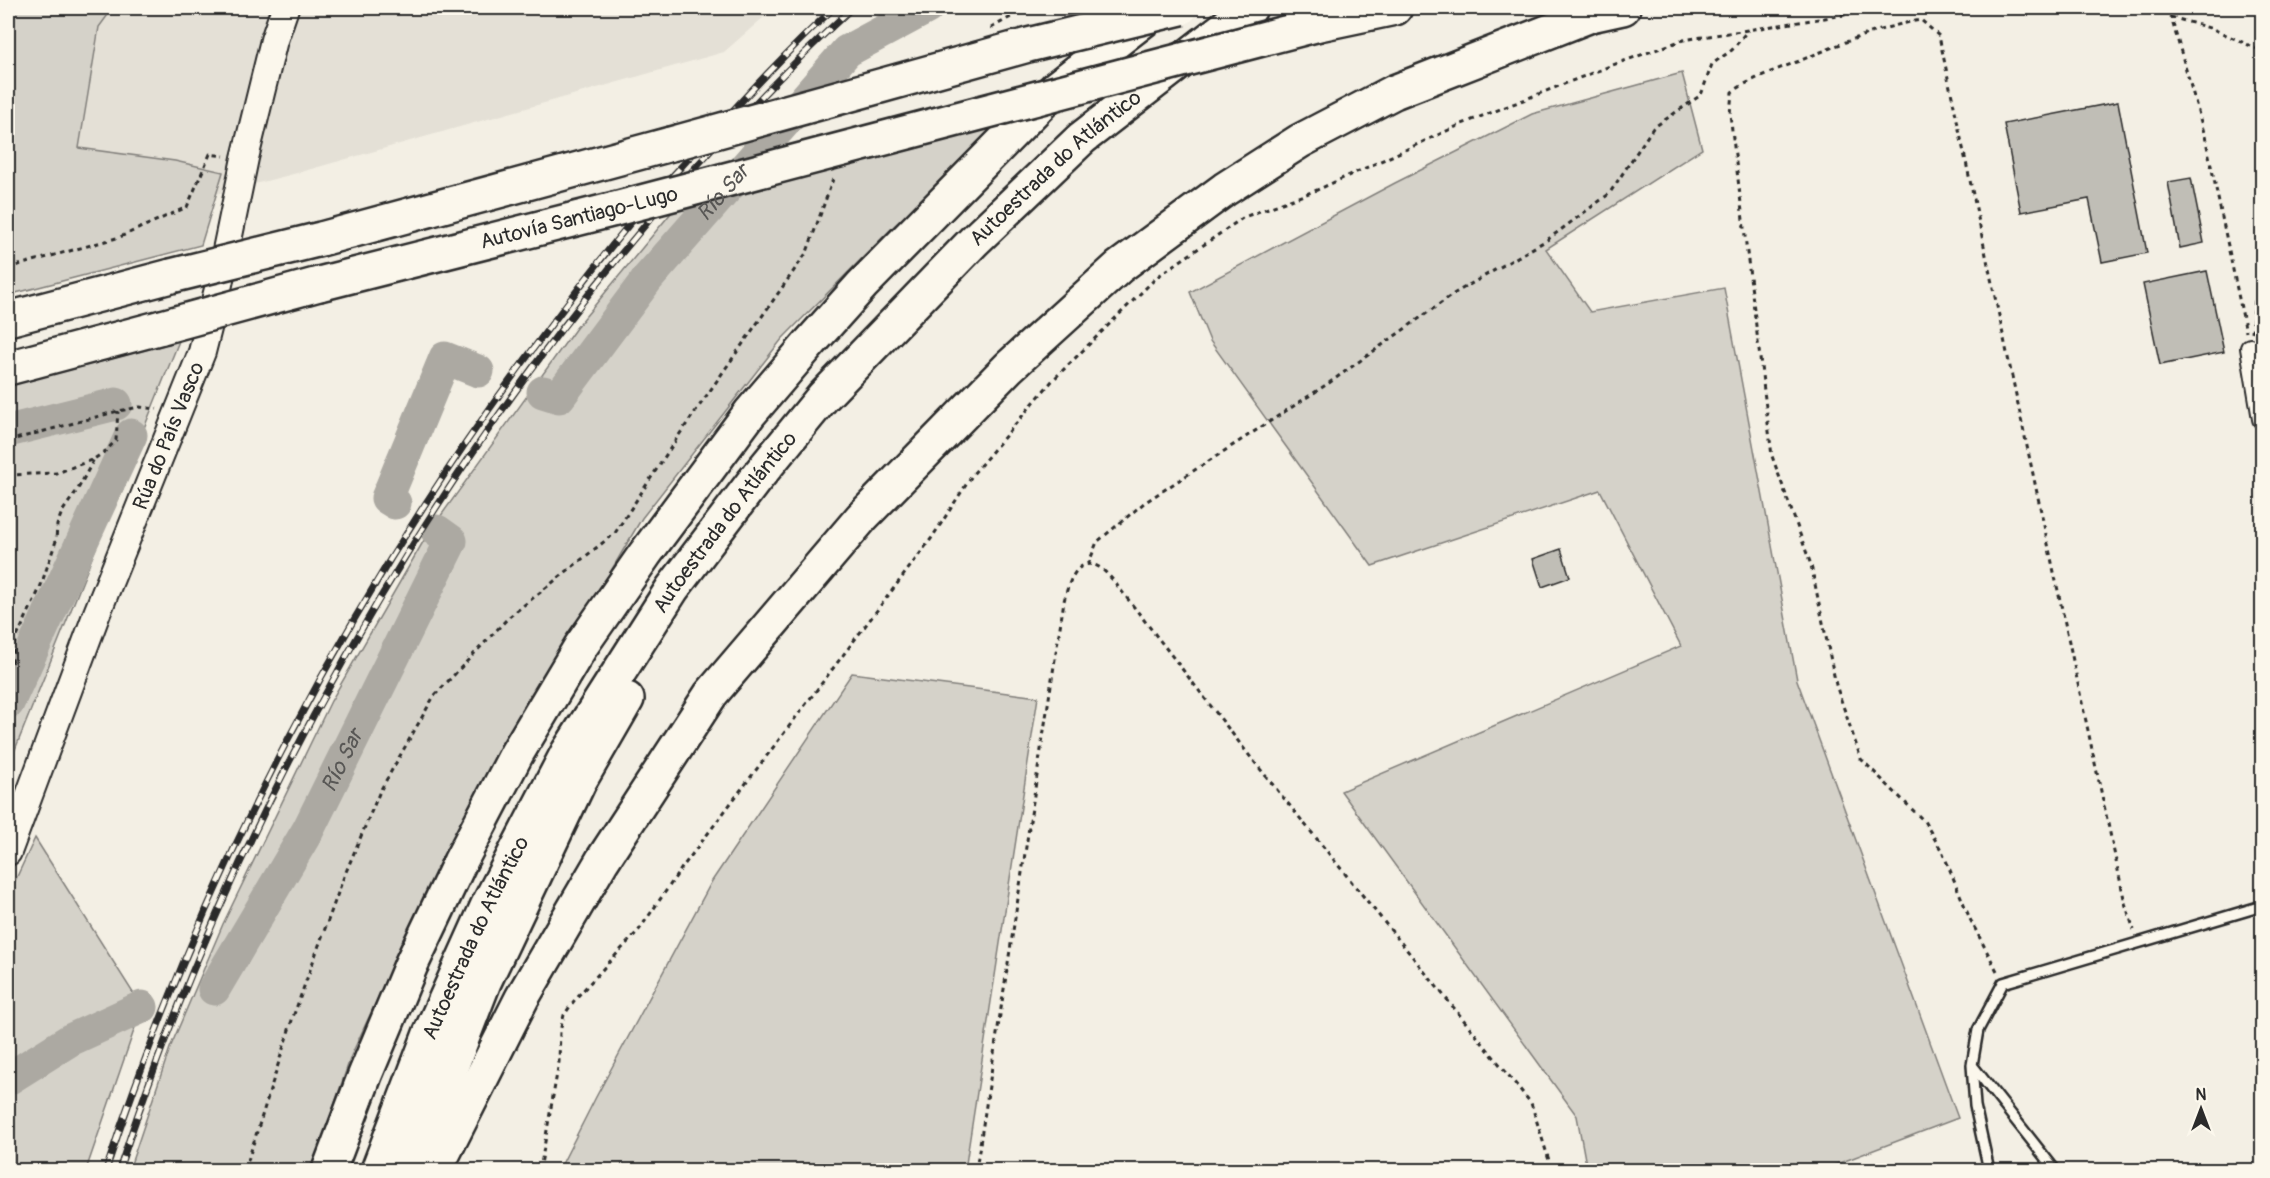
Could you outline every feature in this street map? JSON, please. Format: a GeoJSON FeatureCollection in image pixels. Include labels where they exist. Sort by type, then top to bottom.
{"type":"FeatureCollection","features":[{"type":"Feature","properties":{"kind":"highway"},"geometry":{"type":"LineString","coordinates":[[329,1170],[364,1075],[460,862],[517,753],[581,646],[645,554],[750,413],[862,285],[1056,88],[1160,8]]}},
{"type":"Feature","properties":{"kind":"highway"},"geometry":{"type":"LineString","coordinates":[[8,319],[321,239],[1028,45],[1181,8]]}},
{"type":"Feature","properties":{"kind":"highway","name":"Autoestrada do Atlántico"},"geometry":{"type":"LineString","coordinates":[[378,1170],[430,1034],[487,906],[568,752],[678,580],[754,481],[823,397],[974,240],[1082,138],[1250,8]]}},
{"type":"Feature","properties":{"kind":"highway","name":"Autovía Santiago-Lugo"},"geometry":{"type":"LineString","coordinates":[[8,368],[318,284],[615,209],[1319,24],[1395,8]]}},
{"type":"Feature","properties":{"kind":"highway"},"geometry":{"type":"LineString","coordinates":[[435,1170],[522,998],[602,861],[711,694],[862,517],[1009,367],[1119,267],[1225,189],[1300,141],[1394,92],[1592,15],[1623,8]]}},
{"type":"Feature","properties":{"kind":"highway"},"geometry":{"type":"LineString","coordinates":[[411,1170],[484,982],[579,782],[664,635],[874,346]]}},
{"type":"Feature","properties":{"kind":"street","name":"Rúa do País Vasco"},"geometry":{"type":"LineString","coordinates":[[8,852],[97,613],[202,352],[218,289],[245,158],[274,40],[285,8]]}},
{"type":"Feature","properties":{"kind":"street"},"geometry":{"type":"LineString","coordinates":[[2250,348],[2262,419]]}},
{"type":"Feature","properties":{"kind":"lane"},"geometry":{"type":"LineString","coordinates":[[1989,1170],[1979,1131],[1972,1065],[1978,1030],[2003,983],[2262,906]]}},
{"type":"Feature","properties":{"kind":"lane"},"geometry":{"type":"LineString","coordinates":[[1972,1065],[2055,1170]]}},
{"type":"Feature","properties":{"kind":"path"},"geometry":{"type":"LineString","coordinates":[[540,1170],[559,1062],[560,1031],[564,1015],[576,998],[639,930],[681,869],[931,539],[973,474],[1052,381],[1157,277],[1244,217],[1317,190],[1462,124],[1683,40],[1889,8]]}},
{"type":"Feature","properties":{"kind":"path"},"geometry":{"type":"LineString","coordinates":[[2117,8],[2160,10],[2171,17],[2213,29],[2262,51]]}},
{"type":"Feature","properties":{"kind":"path"},"geometry":{"type":"LineString","coordinates":[[2171,17],[2205,136],[2238,303],[2250,348]]}},
{"type":"Feature","properties":{"kind":"path"},"geometry":{"type":"LineString","coordinates":[[2003,983],[1970,919],[1943,853],[1924,821],[1861,759],[1836,685],[1811,565],[1772,456],[1730,114],[1732,92],[1746,82],[1840,44],[1905,23],[1921,20],[1940,36],[2125,903],[2138,943]]}},
{"type":"Feature","properties":{"kind":"path"},"geometry":{"type":"LineString","coordinates":[[1088,565],[1097,542],[1144,503],[1329,383],[1455,293],[1547,240],[1609,194],[1653,128],[1701,95],[1712,64],[1732,50],[1748,29]]}},
{"type":"Feature","properties":{"kind":"path"},"geometry":{"type":"LineString","coordinates":[[8,268],[120,237],[187,207],[210,154],[245,158]]}},
{"type":"Feature","properties":{"kind":"path"},"geometry":{"type":"LineString","coordinates":[[245,1170],[293,1017],[343,879],[380,791],[434,696],[509,617],[615,533],[685,426],[807,252],[834,176]]}},
{"type":"Feature","properties":{"kind":"path"},"geometry":{"type":"LineString","coordinates":[[2250,348],[2255,299],[2262,263]]}},
{"type":"Feature","properties":{"kind":"path"},"geometry":{"type":"LineString","coordinates":[[8,441],[140,407],[157,410],[175,418]]}},
{"type":"Feature","properties":{"kind":"path"},"geometry":{"type":"LineString","coordinates":[[8,475],[57,473],[94,459],[116,440],[118,411]]}},
{"type":"Feature","properties":{"kind":"path"},"geometry":{"type":"LineString","coordinates":[[8,671],[12,662],[15,641],[40,588],[56,541],[57,525],[62,512],[78,489],[94,459]]}},
{"type":"Feature","properties":{"kind":"path"},"geometry":{"type":"LineString","coordinates":[[976,1170],[1064,601],[1068,582],[1074,572],[1088,565],[1098,567],[1113,580],[1252,759],[1531,1103],[1552,1170]]}},
{"type":"Feature","properties":{"kind":"shaded area"},"geometry":{"type":"Polygon","coordinates":[[[8,8],[774,8],[724,52],[297,173],[8,248],[8,8]]]}},
{"type":"Feature","properties":{"kind":"shaded area"},"geometry":{"type":"Polygon","coordinates":[[[8,8],[113,8],[99,27],[79,148],[175,161],[223,172],[201,245],[8,295],[8,8]]]}},
{"type":"Feature","properties":{"kind":"shaded area"},"geometry":{"type":"Polygon","coordinates":[[[1682,73],[1702,149],[1546,249],[1590,312],[1724,288],[1797,680],[1958,1118],[1821,1170],[1587,1170],[1577,1116],[1341,791],[1681,646],[1600,490],[1372,566],[1210,341],[1190,292],[1395,183],[1532,114],[1682,73]]]}},
{"type":"Feature","properties":{"kind":"shaded area"},"geometry":{"type":"Polygon","coordinates":[[[1012,121],[895,225],[782,339],[642,518],[442,859],[351,1056],[312,1170],[129,1170],[170,1048],[223,924],[331,701],[427,535],[576,328],[676,207],[1012,121]]]}},
{"type":"Feature","properties":{"kind":"shaded area"},"geometry":{"type":"Polygon","coordinates":[[[179,341],[8,767],[8,386],[179,341]]]}},
{"type":"Feature","properties":{"kind":"shaded area"},"geometry":{"type":"Polygon","coordinates":[[[852,673],[1038,697],[965,1170],[559,1170],[712,881],[852,673]]]}},
{"type":"Feature","properties":{"kind":"shaded area"},"geometry":{"type":"Polygon","coordinates":[[[35,838],[142,1007],[86,1170],[8,1170],[8,896],[35,838]]]}},
{"type":"Feature","properties":{"kind":"building"},"geometry":{"type":"Polygon","coordinates":[[[2118,102],[2147,253],[2102,262],[2089,199],[2021,212],[2004,124],[2118,102]]]}},
{"type":"Feature","properties":{"kind":"building"},"geometry":{"type":"Polygon","coordinates":[[[2191,178],[2204,243],[2180,248],[2168,182],[2191,178]]]}},
{"type":"Feature","properties":{"kind":"building"},"geometry":{"type":"Polygon","coordinates":[[[2207,271],[2224,352],[2160,365],[2143,284],[2207,271]]]}},
{"type":"Feature","properties":{"kind":"building"},"geometry":{"type":"Polygon","coordinates":[[[1561,549],[1570,577],[1542,587],[1533,559],[1561,549]]]}},
{"type":"Feature","properties":{"kind":"waterway","name":"Río Sar"},"geometry":{"type":"LineString","coordinates":[[543,392],[559,397],[648,278],[847,51],[927,8]]}},
{"type":"Feature","properties":{"kind":"waterway","name":"Río Sar"},"geometry":{"type":"LineString","coordinates":[[395,503],[387,498],[445,358],[478,371]]}},
{"type":"Feature","properties":{"kind":"waterway"},"geometry":{"type":"LineString","coordinates":[[8,431],[116,404]]}},
{"type":"Feature","properties":{"kind":"waterway"},"geometry":{"type":"LineString","coordinates":[[8,703],[131,435]]}},
{"type":"Feature","properties":{"kind":"waterway","name":"Río Sar"},"geometry":{"type":"LineString","coordinates":[[214,989],[308,830],[451,541],[437,531]]}},
{"type":"Feature","properties":{"kind":"waterway","name":"Río Sar"},"geometry":{"type":"LineString","coordinates":[[8,1079],[70,1040],[142,1007]]}},
{"type":"Feature","properties":{"kind":"railway"},"geometry":{"type":"LineString","coordinates":[[106,1170],[145,1059],[189,950],[237,843],[289,738],[345,635],[406,534],[470,436],[612,245],[751,90],[834,8]]}},
{"type":"Feature","properties":{"kind":"railway"},"geometry":{"type":"LineString","coordinates":[[119,1170],[177,1009],[246,850],[325,694],[414,543],[511,398],[617,259],[731,129],[852,8]]}}]}
